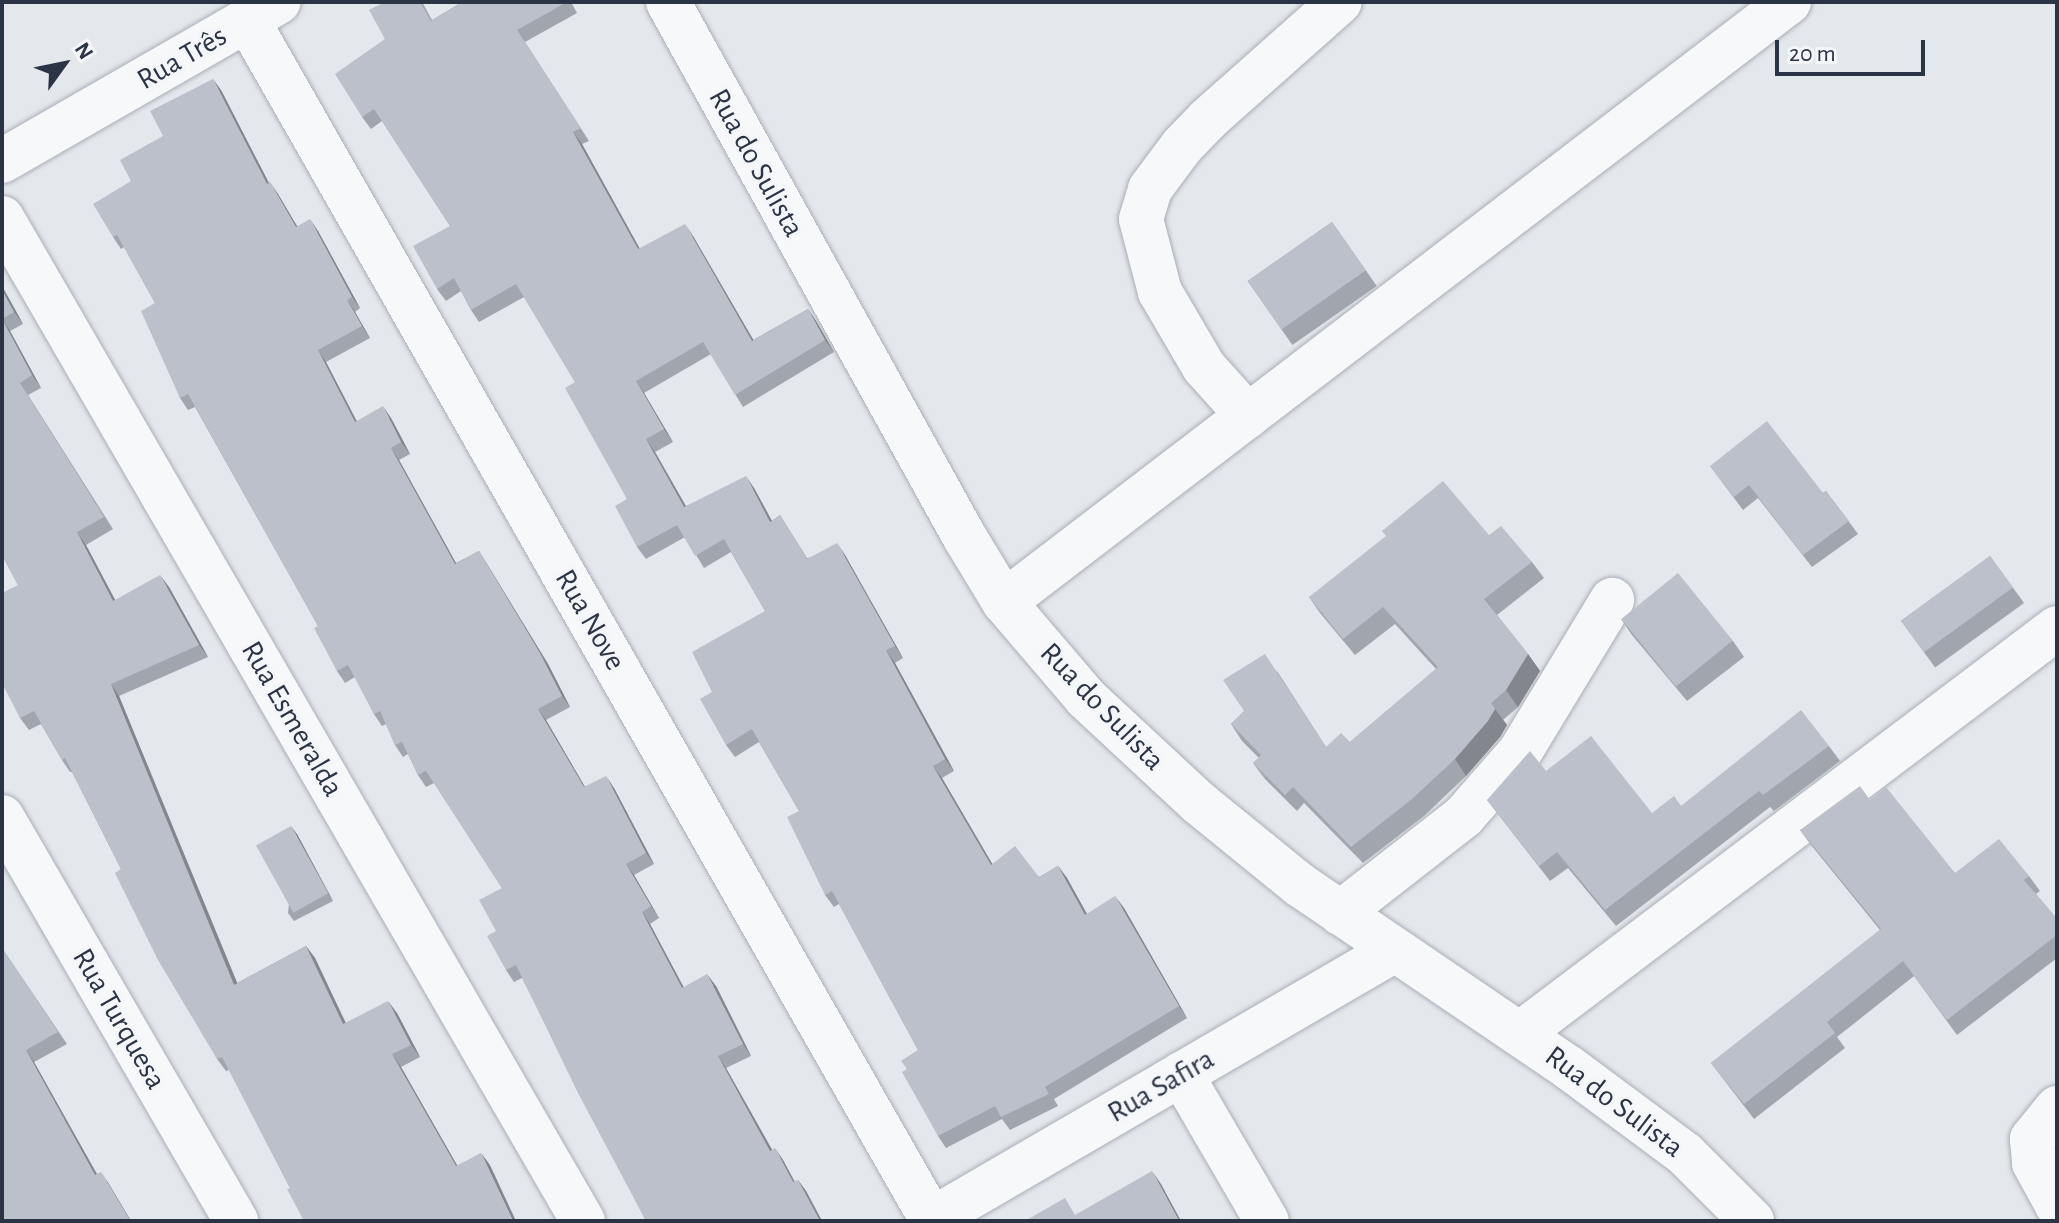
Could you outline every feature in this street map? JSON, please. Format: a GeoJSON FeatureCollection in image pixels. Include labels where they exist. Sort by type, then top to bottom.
{"type":"FeatureCollection","features":[{"type":"Feature","properties":{"kind":"street","name":"Rua do Sulista"},"geometry":{"type":"LineString","coordinates":[[668,2],[868,367],[1004,602],[1086,698],[1199,803],[1340,913],[1521,1033],[1685,1154],[1752,1221]]}},
{"type":"Feature","properties":{"kind":"street"},"geometry":{"type":"LineString","coordinates":[[1248,416],[1204,367],[1160,292],[1141,219],[1150,189],[1182,146],[1208,119],[1340,2]]}},
{"type":"Feature","properties":{"kind":"street"},"geometry":{"type":"LineString","coordinates":[[1004,602],[1789,2]]}},
{"type":"Feature","properties":{"kind":"street","name":"Rua Três"},"geometry":{"type":"LineString","coordinates":[[2,161],[263,11]]}},
{"type":"Feature","properties":{"kind":"street","name":"Rua Nove"},"geometry":{"type":"LineString","coordinates":[[263,11],[930,1220]]}},
{"type":"Feature","properties":{"kind":"street","name":"Rua Esmeralda"},"geometry":{"type":"LineString","coordinates":[[2,218],[583,1221]]}},
{"type":"Feature","properties":{"kind":"street"},"geometry":{"type":"LineString","coordinates":[[1340,913],[1464,816],[1520,752],[1612,600]]}},
{"type":"Feature","properties":{"kind":"street"},"geometry":{"type":"LineString","coordinates":[[1521,1033],[2057,628]]}},
{"type":"Feature","properties":{"kind":"street","name":"Rua Turquesa"},"geometry":{"type":"LineString","coordinates":[[2,817],[236,1221]]}},
{"type":"Feature","properties":{"kind":"street","name":"Rua Safira"},"geometry":{"type":"LineString","coordinates":[[930,1220],[1393,951]]}},
{"type":"Feature","properties":{"kind":"street"},"geometry":{"type":"LineString","coordinates":[[1181,1074],[1267,1221]]}},
{"type":"Feature","properties":{"kind":"street"},"geometry":{"type":"LineString","coordinates":[[2057,1108],[2032,1139],[2034,1163],[2057,1205]]}},
{"type":"Feature","properties":{"kind":"building"},"geometry":{"type":"Polygon","coordinates":[[[385,2],[420,2],[431,21],[462,2],[567,2],[517,30],[581,128],[573,132],[638,249],[685,224],[752,341],[808,309],[825,340],[735,395],[703,342],[636,381],[664,429],[646,439],[684,507],[746,476],[770,522],[780,515],[807,559],[837,543],[895,646],[886,650],[945,759],[933,766],[991,865],[1015,846],[1039,877],[1058,866],[1085,915],[1115,896],[1179,1006],[1045,1087],[1049,1094],[1001,1117],[995,1106],[938,1136],[902,1072],[907,1069],[901,1061],[918,1050],[832,891],[825,895],[787,817],[799,811],[752,729],[726,745],[700,699],[712,692],[692,652],[765,611],[724,539],[695,556],[677,525],[637,547],[615,506],[627,499],[565,388],[575,382],[516,284],[471,310],[454,278],[437,289],[413,246],[450,226],[374,109],[362,117],[335,74],[385,39],[369,10],[385,2]]]}},
{"type":"Feature","properties":{"kind":"building"},"geometry":{"type":"Polygon","coordinates":[[[213,79],[267,184],[270,182],[296,227],[310,219],[352,297],[347,300],[362,326],[318,350],[355,422],[383,406],[401,442],[391,448],[455,564],[479,551],[540,653],[562,696],[538,709],[584,787],[606,776],[646,853],[626,864],[651,906],[642,912],[682,988],[707,974],[743,1044],[718,1056],[770,1151],[775,1148],[793,1182],[798,1180],[820,1221],[646,1221],[578,1093],[516,965],[506,970],[487,936],[496,931],[479,900],[502,888],[426,771],[418,775],[402,742],[395,745],[380,711],[374,714],[348,665],[337,671],[314,628],[318,626],[188,394],[180,398],[141,311],[155,303],[117,235],[113,237],[93,204],[131,181],[120,160],[163,136],[150,111],[213,79]]]}},
{"type":"Feature","properties":{"kind":"building"},"geometry":{"type":"Polygon","coordinates":[[[1332,222],[1366,270],[1281,329],[1248,281],[1332,222]]]}},
{"type":"Feature","properties":{"kind":"building"},"geometry":{"type":"Polygon","coordinates":[[[2,290],[14,312],[2,319],[2,290]]]}},
{"type":"Feature","properties":{"kind":"building"},"geometry":{"type":"Polygon","coordinates":[[[2,319],[32,375],[20,383],[104,517],[77,532],[113,601],[160,575],[199,645],[111,684],[234,985],[306,946],[343,1024],[388,1001],[411,1045],[392,1054],[456,1166],[481,1153],[513,1221],[304,1221],[222,1057],[217,1059],[158,960],[115,873],[121,869],[65,758],[62,760],[34,711],[20,718],[2,683],[2,593],[18,585],[2,555],[2,319]]]}},
{"type":"Feature","properties":{"kind":"building"},"geometry":{"type":"Polygon","coordinates":[[[1767,421],[1849,521],[1803,555],[1749,485],[1734,497],[1710,466],[1767,421]]]}},
{"type":"Feature","properties":{"kind":"building"},"geometry":{"type":"Polygon","coordinates":[[[1443,481],[1489,535],[1501,526],[1532,562],[1484,599],[1528,654],[1506,690],[1491,703],[1495,709],[1488,721],[1455,759],[1412,799],[1351,847],[1293,787],[1285,795],[1253,763],[1261,755],[1231,724],[1244,711],[1223,680],[1265,654],[1326,747],[1341,733],[1350,742],[1438,667],[1383,607],[1343,639],[1309,597],[1386,536],[1382,531],[1443,481]]]}},
{"type":"Feature","properties":{"kind":"building"},"geometry":{"type":"Polygon","coordinates":[[[1990,556],[2013,588],[1924,652],[1901,621],[1990,556]]]}},
{"type":"Feature","properties":{"kind":"building"},"geometry":{"type":"Polygon","coordinates":[[[1678,573],[1733,641],[1676,687],[1621,619],[1678,573]]]}},
{"type":"Feature","properties":{"kind":"building"},"geometry":{"type":"Polygon","coordinates":[[[1801,710],[1829,746],[1763,795],[1759,791],[1605,910],[1557,852],[1539,866],[1487,800],[1530,751],[1546,771],[1591,736],[1652,813],[1674,796],[1681,806],[1801,710]]]}},
{"type":"Feature","properties":{"kind":"building"},"geometry":{"type":"Polygon","coordinates":[[[1860,786],[1870,800],[1886,787],[1955,873],[1999,839],[2029,876],[2024,880],[2057,919],[2057,935],[1947,1020],[1903,961],[1827,1022],[1835,1033],[1744,1104],[1711,1063],[1881,929],[1800,830],[1860,786]]]}},
{"type":"Feature","properties":{"kind":"building"},"geometry":{"type":"Polygon","coordinates":[[[291,826],[328,893],[293,913],[256,845],[291,826]]]}},
{"type":"Feature","properties":{"kind":"building"},"geometry":{"type":"Polygon","coordinates":[[[2,948],[58,1032],[26,1050],[95,1175],[101,1172],[130,1221],[2,1221],[2,948]]]}},
{"type":"Feature","properties":{"kind":"building"},"geometry":{"type":"Polygon","coordinates":[[[1152,1171],[1179,1221],[1025,1221],[1065,1198],[1075,1215],[1152,1171]]]}}]}
